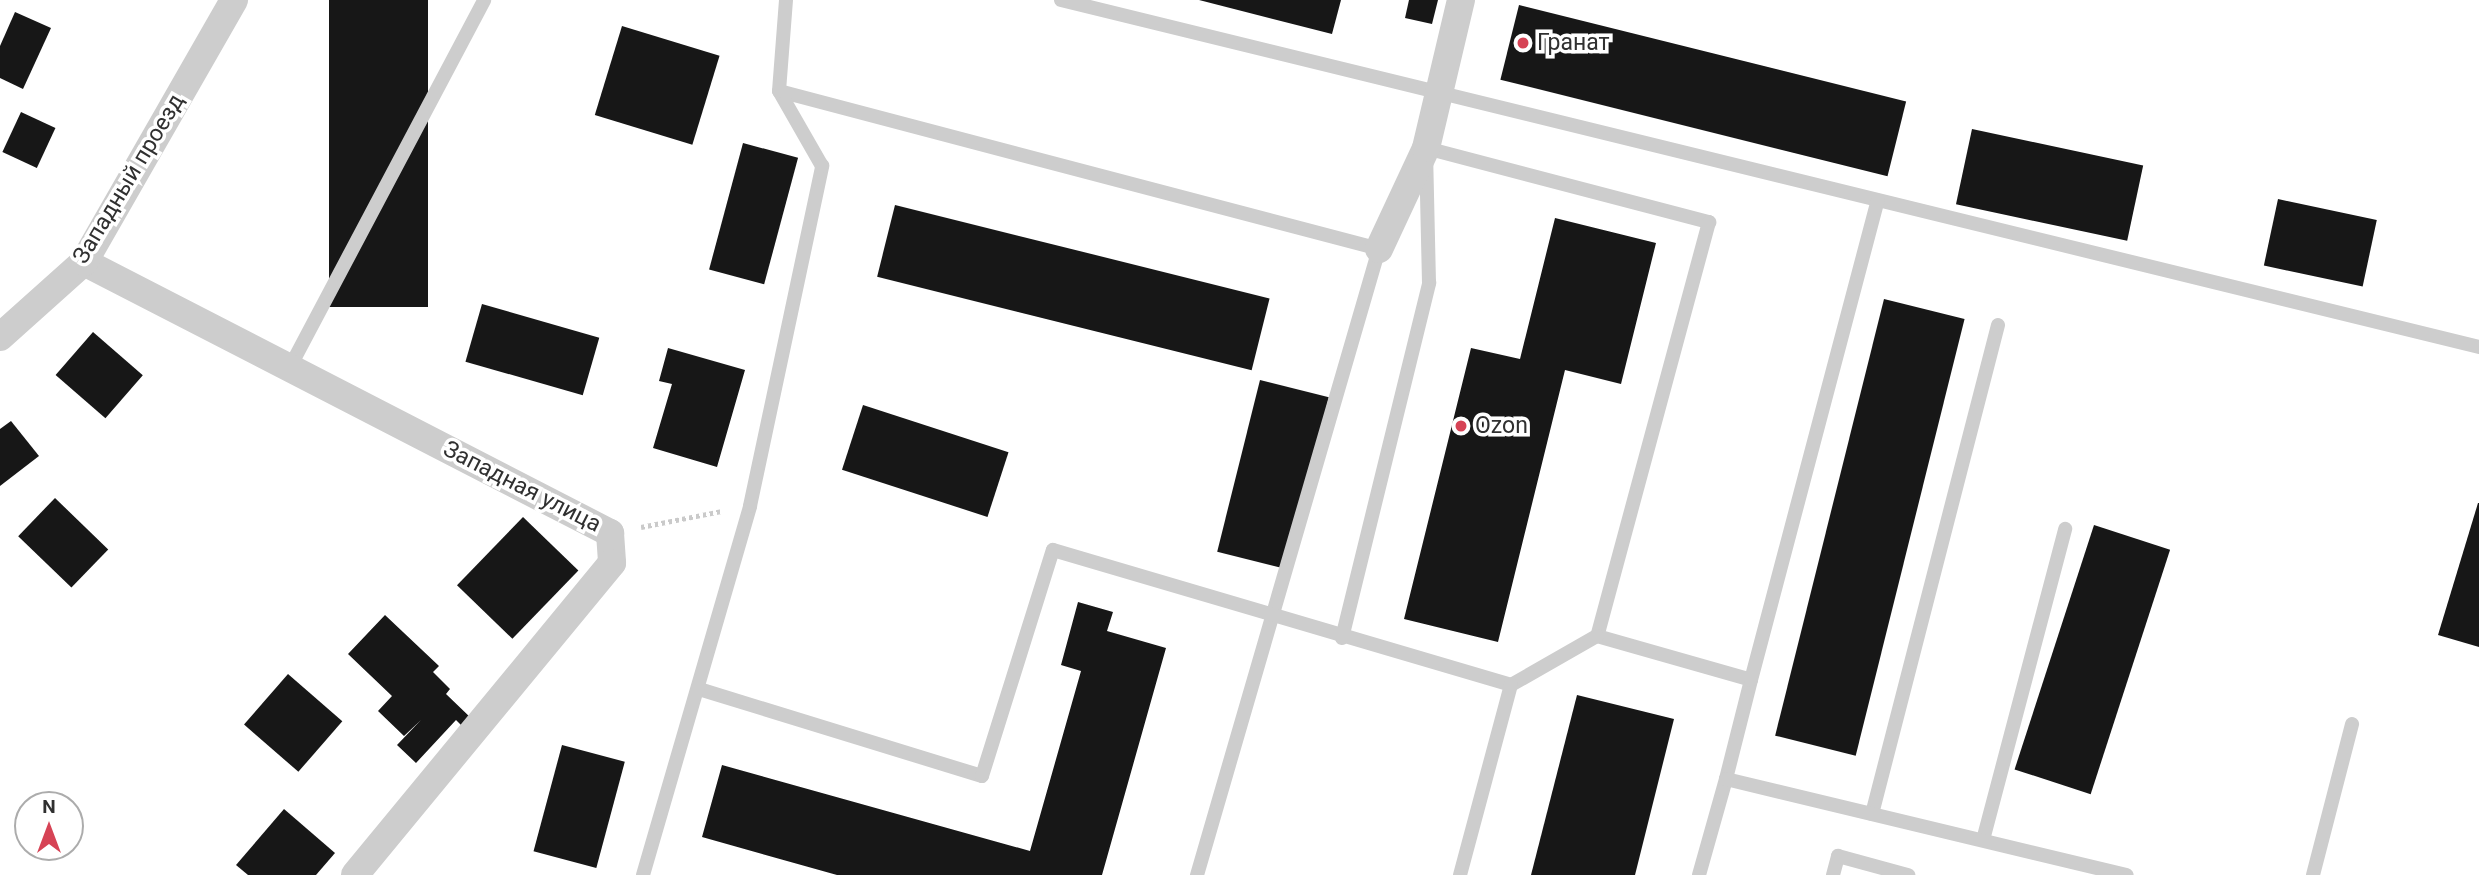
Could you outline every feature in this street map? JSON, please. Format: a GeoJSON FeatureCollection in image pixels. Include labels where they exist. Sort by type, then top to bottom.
{"type":"FeatureCollection","features":[{"type":"Feature","properties":{"kind":"street","name":"Западный проезд"},"geometry":{"type":"LineString","coordinates":[[0,337],[85,262],[234,0]]}},
{"type":"Feature","properties":{"kind":"street"},"geometry":{"type":"LineString","coordinates":[[1379,249],[1426,148],[1461,0]]}},
{"type":"Feature","properties":{"kind":"street","name":"Западная улица"},"geometry":{"type":"LineString","coordinates":[[85,262],[610,533],[612,563],[355,875]]}},
{"type":"Feature","properties":{"kind":"lane"},"geometry":{"type":"LineString","coordinates":[[290,367],[484,0]]}},
{"type":"Feature","properties":{"kind":"lane"},"geometry":{"type":"LineString","coordinates":[[643,875],[750,506],[822,166],[779,91],[786,0]]}},
{"type":"Feature","properties":{"kind":"lane"},"geometry":{"type":"LineString","coordinates":[[1061,0],[1439,95],[2479,347]]}},
{"type":"Feature","properties":{"kind":"lane"},"geometry":{"type":"LineString","coordinates":[[779,91],[1379,249],[1274,619],[1197,875]]}},
{"type":"Feature","properties":{"kind":"lane"},"geometry":{"type":"LineString","coordinates":[[699,689],[982,776],[1052,550],[1274,619],[1342,638],[1511,685],[1597,636],[1709,222],[1426,148],[1429,283],[1342,638]]}},
{"type":"Feature","properties":{"kind":"lane"},"geometry":{"type":"LineString","coordinates":[[1699,875],[1878,201]]}},
{"type":"Feature","properties":{"kind":"lane"},"geometry":{"type":"LineString","coordinates":[[1872,814],[1998,325]]}},
{"type":"Feature","properties":{"kind":"lane"},"geometry":{"type":"LineString","coordinates":[[1983,840],[2065,529]]}},
{"type":"Feature","properties":{"kind":"lane"},"geometry":{"type":"LineString","coordinates":[[1597,636],[1751,680]]}},
{"type":"Feature","properties":{"kind":"lane"},"geometry":{"type":"LineString","coordinates":[[1460,875],[1511,685]]}},
{"type":"Feature","properties":{"kind":"lane"},"geometry":{"type":"LineString","coordinates":[[2313,875],[2352,724]]}},
{"type":"Feature","properties":{"kind":"lane"},"geometry":{"type":"LineString","coordinates":[[1726,779],[2127,875]]}},
{"type":"Feature","properties":{"kind":"lane"},"geometry":{"type":"LineString","coordinates":[[1833,875],[1838,856],[1908,875]]}},
{"type":"Feature","properties":{"kind":"path"},"geometry":{"type":"LineString","coordinates":[[610,533],[750,506]]}},
{"type":"Feature","properties":{"kind":"building"},"geometry":{"type":"Polygon","coordinates":[[[329,0],[428,0],[428,307],[329,307],[329,0]]]}},
{"type":"Feature","properties":{"kind":"building"},"geometry":{"type":"Polygon","coordinates":[[[1199,0],[1341,0],[1332,34],[1199,0]]]}},
{"type":"Feature","properties":{"kind":"building"},"geometry":{"type":"Polygon","coordinates":[[[1409,0],[1438,0],[1432,24],[1405,18],[1409,0]]]}},
{"type":"Feature","properties":{"kind":"building"},"geometry":{"type":"Polygon","coordinates":[[[1519,5],[1906,102],[1888,176],[1500,80],[1519,5]]]}},
{"type":"Feature","properties":{"kind":"building"},"geometry":{"type":"Polygon","coordinates":[[[15,12],[51,28],[23,89],[0,78],[0,46],[15,12]]]}},
{"type":"Feature","properties":{"kind":"building"},"geometry":{"type":"Polygon","coordinates":[[[622,26],[720,56],[692,145],[595,115],[622,26]]]}},
{"type":"Feature","properties":{"kind":"building"},"geometry":{"type":"Polygon","coordinates":[[[21,112],[55,128],[37,168],[2,152],[21,112]]]}},
{"type":"Feature","properties":{"kind":"building"},"geometry":{"type":"Polygon","coordinates":[[[1972,129],[2143,165],[2127,241],[1956,204],[1972,129]]]}},
{"type":"Feature","properties":{"kind":"building"},"geometry":{"type":"Polygon","coordinates":[[[743,143],[798,158],[764,284],[709,270],[743,143]]]}},
{"type":"Feature","properties":{"kind":"building"},"geometry":{"type":"Polygon","coordinates":[[[2278,199],[2377,220],[2363,287],[2264,266],[2278,199]]]}},
{"type":"Feature","properties":{"kind":"building"},"geometry":{"type":"Polygon","coordinates":[[[895,205],[1270,298],[1252,370],[877,277],[895,205]]]}},
{"type":"Feature","properties":{"kind":"building"},"geometry":{"type":"Polygon","coordinates":[[[1555,218],[1656,243],[1621,384],[1565,370],[1498,642],[1404,619],[1471,348],[1520,359],[1555,218]]]}},
{"type":"Feature","properties":{"kind":"building"},"geometry":{"type":"Polygon","coordinates":[[[1884,299],[1965,319],[1856,756],[1775,736],[1884,299]]]}},
{"type":"Feature","properties":{"kind":"building"},"geometry":{"type":"Polygon","coordinates":[[[482,304],[599,338],[583,395],[465,362],[482,304]]]}},
{"type":"Feature","properties":{"kind":"building"},"geometry":{"type":"Polygon","coordinates":[[[93,332],[143,375],[105,418],[56,375],[93,332]]]}},
{"type":"Feature","properties":{"kind":"building"},"geometry":{"type":"Polygon","coordinates":[[[668,348],[745,370],[717,467],[653,448],[672,384],[659,381],[668,348]]]}},
{"type":"Feature","properties":{"kind":"building"},"geometry":{"type":"Polygon","coordinates":[[[1260,380],[1329,397],[1286,569],[1217,552],[1260,380]]]}},
{"type":"Feature","properties":{"kind":"building"},"geometry":{"type":"Polygon","coordinates":[[[863,405],[1009,452],[987,517],[842,470],[863,405]]]}},
{"type":"Feature","properties":{"kind":"building"},"geometry":{"type":"Polygon","coordinates":[[[11,421],[39,456],[0,486],[0,429],[11,421]]]}},
{"type":"Feature","properties":{"kind":"building"},"geometry":{"type":"Polygon","coordinates":[[[55,498],[108,549],[71,588],[18,536],[55,498]]]}},
{"type":"Feature","properties":{"kind":"building"},"geometry":{"type":"Polygon","coordinates":[[[2479,503],[2479,647],[2438,635],[2479,503]]]}},
{"type":"Feature","properties":{"kind":"building"},"geometry":{"type":"Polygon","coordinates":[[[523,517],[578,570],[512,639],[457,585],[523,517]]]}},
{"type":"Feature","properties":{"kind":"building"},"geometry":{"type":"Polygon","coordinates":[[[2094,525],[2170,550],[2091,794],[2015,769],[2094,525]]]}},
{"type":"Feature","properties":{"kind":"building"},"geometry":{"type":"Polygon","coordinates":[[[1078,602],[1113,612],[1107,631],[1166,648],[1102,875],[837,875],[702,837],[722,765],[1030,851],[1081,671],[1061,665],[1078,602]]]}},
{"type":"Feature","properties":{"kind":"building"},"geometry":{"type":"Polygon","coordinates":[[[385,615],[439,666],[433,672],[450,689],[446,694],[472,719],[464,728],[456,720],[416,763],[397,745],[421,720],[404,736],[378,711],[392,696],[348,654],[385,615]]]}},
{"type":"Feature","properties":{"kind":"building"},"geometry":{"type":"Polygon","coordinates":[[[288,674],[342,721],[298,772],[244,725],[288,674]]]}},
{"type":"Feature","properties":{"kind":"building"},"geometry":{"type":"Polygon","coordinates":[[[1577,695],[1674,719],[1635,875],[1531,875],[1577,695]]]}},
{"type":"Feature","properties":{"kind":"building"},"geometry":{"type":"Polygon","coordinates":[[[562,745],[625,762],[596,868],[534,851],[562,745]]]}},
{"type":"Feature","properties":{"kind":"building"},"geometry":{"type":"Polygon","coordinates":[[[284,809],[335,853],[316,875],[248,875],[236,865],[284,809]]]}},
{"type":"Feature","properties":{"kind":"place","name":"Гранат"},"geometry":{"type":"Point","coordinates":[1523,43]}},
{"type":"Feature","properties":{"kind":"place","name":"Ozon"},"geometry":{"type":"Point","coordinates":[1461,426]}}]}
